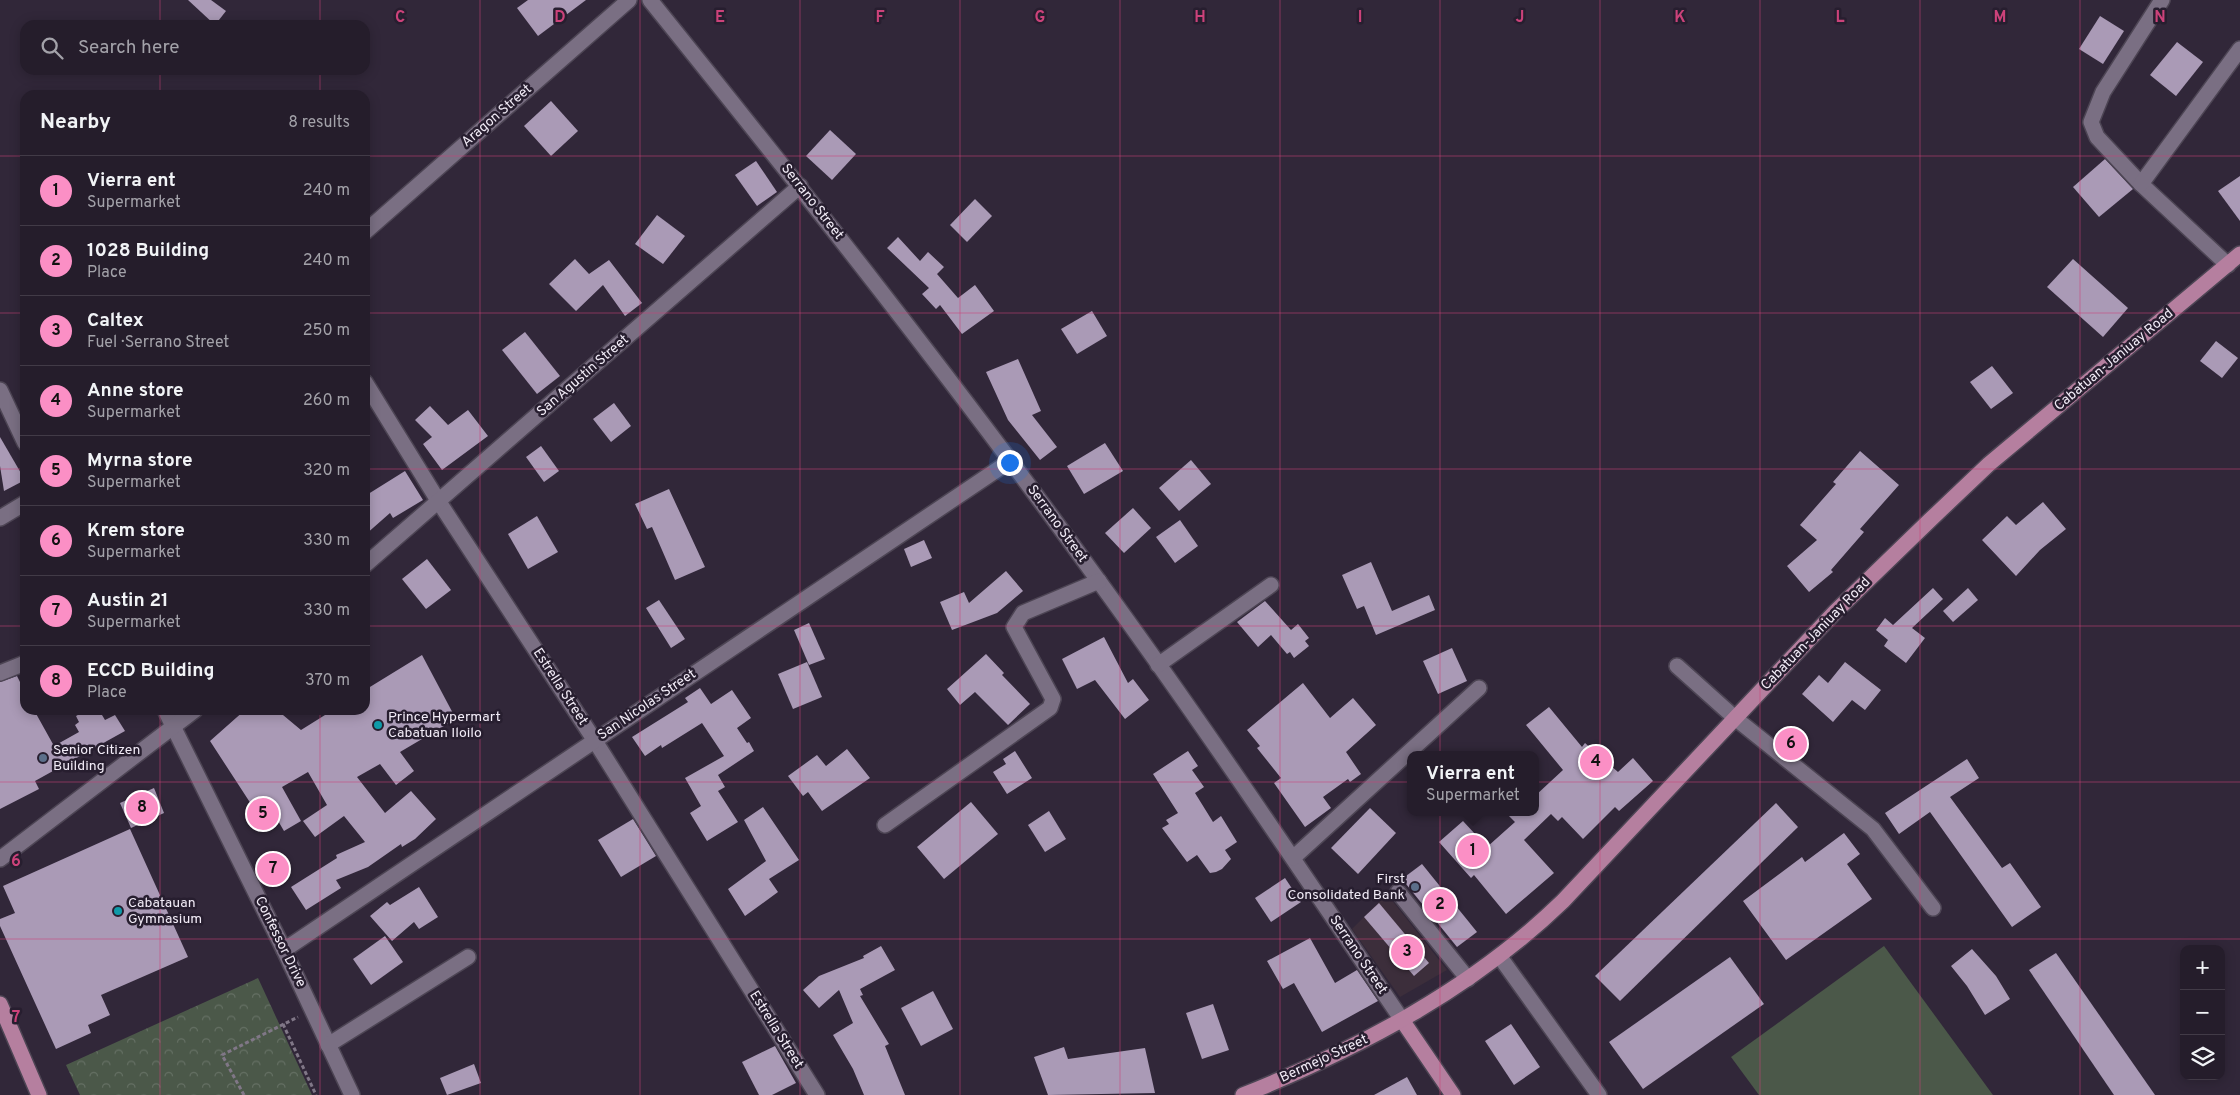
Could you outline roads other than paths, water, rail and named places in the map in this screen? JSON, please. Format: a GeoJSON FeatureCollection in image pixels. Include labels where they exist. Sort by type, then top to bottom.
{"type":"FeatureCollection","features":[{"type":"Feature","properties":{"kind":"main road","name":"Cabatuan-Janiuay Road"},"geometry":{"type":"LineString","coordinates":[[1402,1020],[1468,980],[1532,931],[1563,901],[1856,592],[1989,464],[2240,254]]}},
{"type":"Feature","properties":{"kind":"main road"},"geometry":{"type":"LineString","coordinates":[[0,1004],[39,1095]]}},
{"type":"Feature","properties":{"kind":"main road","name":"Bermejo Street"},"geometry":{"type":"LineString","coordinates":[[1243,1095],[1344,1051],[1402,1020]]}},
{"type":"Feature","properties":{"kind":"main road"},"geometry":{"type":"LineString","coordinates":[[1402,1020],[1453,1095]]}},
{"type":"Feature","properties":{"kind":"street","name":"Aragon Street"},"geometry":{"type":"LineString","coordinates":[[370,228],[629,0]]}},
{"type":"Feature","properties":{"kind":"street","name":"Serrano Street"},"geometry":{"type":"LineString","coordinates":[[650,0],[800,186],[1099,581],[1293,858],[1402,1020]]}},
{"type":"Feature","properties":{"kind":"street"},"geometry":{"type":"LineString","coordinates":[[2162,0],[2103,92],[2091,122],[2097,137],[2141,184],[2228,265]]}},
{"type":"Feature","properties":{"kind":"street"},"geometry":{"type":"LineString","coordinates":[[2141,184],[2240,49]]}},
{"type":"Feature","properties":{"kind":"street","name":"San Agustin Street"},"geometry":{"type":"LineString","coordinates":[[370,562],[800,186]]}},
{"type":"Feature","properties":{"kind":"street"},"geometry":{"type":"LineString","coordinates":[[0,390],[20,432]]}},
{"type":"Feature","properties":{"kind":"street","name":"Estrella Street"},"geometry":{"type":"LineString","coordinates":[[370,390],[439,502],[595,741],[817,1095]]}},
{"type":"Feature","properties":{"kind":"street","name":"San Nicolas Street"},"geometry":{"type":"LineString","coordinates":[[284,950],[1010,461]]}},
{"type":"Feature","properties":{"kind":"street"},"geometry":{"type":"LineString","coordinates":[[0,518],[20,506]]}},
{"type":"Feature","properties":{"kind":"street"},"geometry":{"type":"LineString","coordinates":[[886,825],[1050,708],[1053,699],[1014,627],[1023,613],[1099,581]]}},
{"type":"Feature","properties":{"kind":"street"},"geometry":{"type":"LineString","coordinates":[[1158,665],[1271,585]]}},
{"type":"Feature","properties":{"kind":"street"},"geometry":{"type":"LineString","coordinates":[[0,673],[20,665]]}},
{"type":"Feature","properties":{"kind":"street"},"geometry":{"type":"LineString","coordinates":[[1677,666],[1735,718],[1873,828],[1933,908]]}},
{"type":"Feature","properties":{"kind":"street"},"geometry":{"type":"LineString","coordinates":[[1410,751],[1479,688]]}},
{"type":"Feature","properties":{"kind":"street","name":"Confessor Drive"},"geometry":{"type":"LineString","coordinates":[[168,715],[284,950],[352,1095]]}},
{"type":"Feature","properties":{"kind":"street"},"geometry":{"type":"LineString","coordinates":[[0,860],[190,715]]}},
{"type":"Feature","properties":{"kind":"street"},"geometry":{"type":"LineString","coordinates":[[1293,858],[1407,754]]}},
{"type":"Feature","properties":{"kind":"street"},"geometry":{"type":"LineString","coordinates":[[1398,892],[1468,980]]}},
{"type":"Feature","properties":{"kind":"street"},"geometry":{"type":"LineString","coordinates":[[328,1045],[468,957]]}},
{"type":"Feature","properties":{"kind":"street"},"geometry":{"type":"LineString","coordinates":[[1500,957],[1599,1095]]}},
{"type":"Feature","properties":{"kind":"place","name":"Prince Hypermart Cabatuan Iloilo"},"geometry":{"type":"Point","coordinates":[378,725]}},
{"type":"Feature","properties":{"kind":"place","name":"Krem store"},"geometry":{"type":"Point","coordinates":[1791,744]}},
{"type":"Feature","properties":{"kind":"place","name":"Senior Citizen Building"},"geometry":{"type":"Point","coordinates":[43,758]}},
{"type":"Feature","properties":{"kind":"place","name":"Anne store"},"geometry":{"type":"Point","coordinates":[1596,762]}},
{"type":"Feature","properties":{"kind":"place","name":"ECCD Building"},"geometry":{"type":"Point","coordinates":[142,808]}},
{"type":"Feature","properties":{"kind":"place","name":"Myrna store"},"geometry":{"type":"Point","coordinates":[263,814]}},
{"type":"Feature","properties":{"kind":"place","name":"Vierra ent"},"geometry":{"type":"Point","coordinates":[1473,851]}},
{"type":"Feature","properties":{"kind":"place","name":"Austin 21"},"geometry":{"type":"Point","coordinates":[273,869]}},
{"type":"Feature","properties":{"kind":"place","name":"First Consolidated Bank"},"geometry":{"type":"Point","coordinates":[1415,887]}},
{"type":"Feature","properties":{"kind":"place","name":"1028 Building"},"geometry":{"type":"Point","coordinates":[1440,905]}},
{"type":"Feature","properties":{"kind":"place","name":"Cabatauan Gymnasium"},"geometry":{"type":"Point","coordinates":[118,911]}},
{"type":"Feature","properties":{"kind":"place","name":"Caltex"},"geometry":{"type":"Point","coordinates":[1407,952]}}]}
